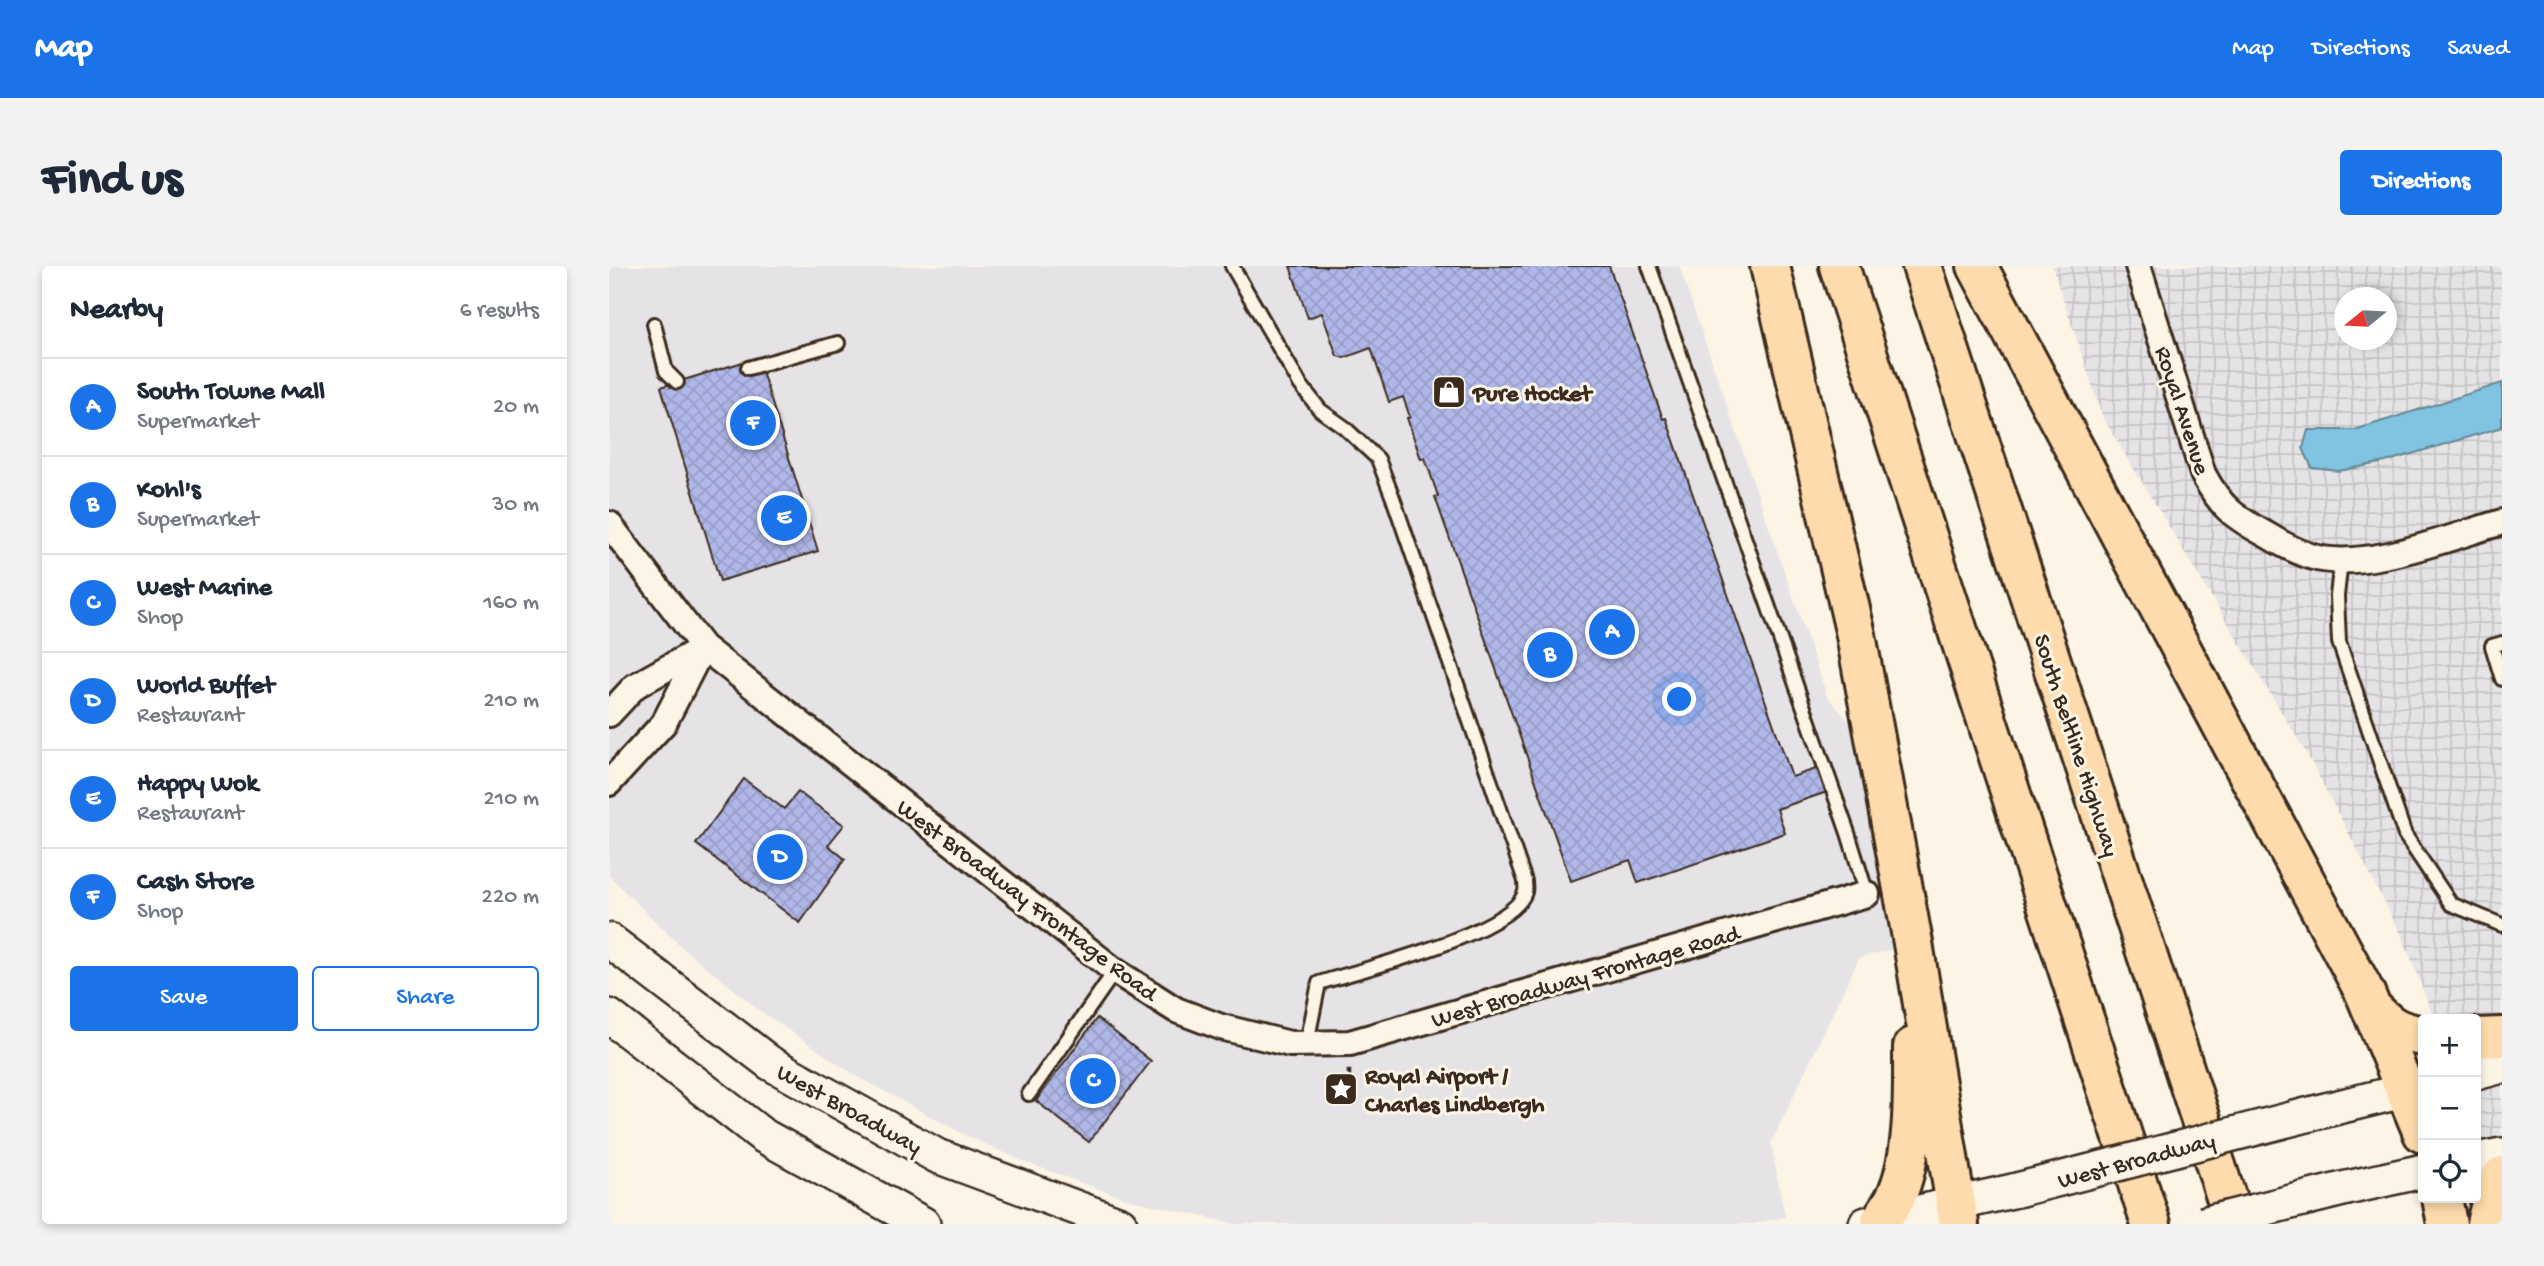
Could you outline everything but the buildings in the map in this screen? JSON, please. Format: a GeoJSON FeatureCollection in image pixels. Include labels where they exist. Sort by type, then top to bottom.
{"type":"FeatureCollection","features":[{"type":"Feature","properties":{"kind":"highway"},"geometry":{"type":"LineString","coordinates":[[1770,266],[1856,635],[1913,943],[1958,1214]]}},
{"type":"Feature","properties":{"kind":"highway"},"geometry":{"type":"LineString","coordinates":[[1839,266],[2151,1224]]}},
{"type":"Feature","properties":{"kind":"highway","name":"South Beltline Highway"},"geometry":{"type":"LineString","coordinates":[[1922,266],[2235,1224]]}},
{"type":"Feature","properties":{"kind":"highway"},"geometry":{"type":"LineString","coordinates":[[1977,266],[2415,1088]]}},
{"type":"Feature","properties":{"kind":"highway"},"geometry":{"type":"LineString","coordinates":[[1873,1222],[1897,1195],[1906,1168],[1913,1093],[1913,943]]}},
{"type":"Feature","properties":{"kind":"highway"},"geometry":{"type":"LineString","coordinates":[[2371,1007],[2389,1026],[2418,1035]]}},
{"type":"Feature","properties":{"kind":"highway"},"geometry":{"type":"LineString","coordinates":[[2481,1038],[2502,1037]]}},
{"type":"Feature","properties":{"kind":"highway"},"geometry":{"type":"LineString","coordinates":[[2486,1224],[2495,1187],[2502,1176]]}},
{"type":"Feature","properties":{"kind":"highway"},"geometry":{"type":"LineString","coordinates":[[2443,1203],[2447,1224]]}},
{"type":"Feature","properties":{"kind":"street","name":"Royal Avenue"},"geometry":{"type":"LineString","coordinates":[[2138,266],[2203,474],[2217,500],[2239,520],[2311,557],[2341,560],[2376,558],[2502,522]]}},
{"type":"Feature","properties":{"kind":"street","name":"West Broadway Frontage Road"},"geometry":{"type":"LineString","coordinates":[[609,524],[703,647],[1115,971],[1176,1010],[1210,1023],[1290,1044],[1350,1043],[1867,894]]}},
{"type":"Feature","properties":{"kind":"street"},"geometry":{"type":"LineString","coordinates":[[609,714],[635,686],[703,647]]}},
{"type":"Feature","properties":{"kind":"street"},"geometry":{"type":"LineString","coordinates":[[609,783],[664,723],[703,647]]}},
{"type":"Feature","properties":{"kind":"street","name":"West Broadway"},"geometry":{"type":"LineString","coordinates":[[609,940],[782,1070],[937,1156],[1120,1224]]}},
{"type":"Feature","properties":{"kind":"street"},"geometry":{"type":"LineString","coordinates":[[609,1016],[762,1135],[923,1224]]}},
{"type":"Feature","properties":{"kind":"street"},"geometry":{"type":"LineString","coordinates":[[2481,1072],[2502,1066]]}},
{"type":"Feature","properties":{"kind":"street","name":"West Broadway"},"geometry":{"type":"LineString","coordinates":[[1873,1222],[1958,1214],[2017,1190],[2415,1088]]}},
{"type":"Feature","properties":{"kind":"street"},"geometry":{"type":"LineString","coordinates":[[2481,1159],[2502,1154]]}},
{"type":"Feature","properties":{"kind":"street"},"geometry":{"type":"LineString","coordinates":[[2203,1224],[2418,1172]]}},
{"type":"Feature","properties":{"kind":"lane"},"geometry":{"type":"LineString","coordinates":[[1233,266],[1300,384],[1320,410],[1344,427],[1377,459],[1393,498],[1525,881],[1524,893],[1513,906],[1498,919],[1461,938],[1319,983],[1307,1043]]}},
{"type":"Feature","properties":{"kind":"lane"},"geometry":{"type":"LineString","coordinates":[[1649,266],[1867,894]]}},
{"type":"Feature","properties":{"kind":"lane"},"geometry":{"type":"LineString","coordinates":[[654,324],[666,371],[677,382]]}},
{"type":"Feature","properties":{"kind":"lane"},"geometry":{"type":"LineString","coordinates":[[748,368],[838,343]]}},
{"type":"Feature","properties":{"kind":"lane"},"geometry":{"type":"LineString","coordinates":[[2341,560],[2337,596],[2339,642],[2405,835],[2451,904],[2502,925]]}},
{"type":"Feature","properties":{"kind":"lane"},"geometry":{"type":"LineString","coordinates":[[2502,643],[2492,646],[2502,679]]}},
{"type":"Feature","properties":{"kind":"lane"},"geometry":{"type":"LineString","coordinates":[[1029,1094],[1115,971]]}},
{"type":"Feature","properties":{"kind":"shaded area"},"geometry":{"type":"Polygon","coordinates":[[[609,266],[1679,266],[1827,696],[1851,724],[1895,949],[1859,958],[1771,1143],[1785,1217],[1752,1224],[1235,1224],[1135,1201],[1022,1161],[963,1134],[856,1076],[756,1008],[687,952],[609,876],[609,266]]]}},
{"type":"Feature","properties":{"kind":"shaded area"},"geometry":{"type":"Polygon","coordinates":[[[2052,266],[2502,266],[2502,1193],[2481,1139],[2481,1014],[2432,1014],[2403,938],[2307,754],[2103,418],[2052,266]]]}},
{"type":"Feature","properties":{"kind":"water"},"geometry":{"type":"Polygon","coordinates":[[[2502,383],[2502,427],[2385,462],[2339,471],[2312,468],[2303,448],[2308,430],[2355,430],[2502,383]]]}},
{"type":"Feature","properties":{"kind":"place","name":"Pure Hocket"},"geometry":{"type":"Point","coordinates":[1449,392]}},
{"type":"Feature","properties":{"kind":"place","name":"Cash Store"},"geometry":{"type":"Point","coordinates":[753,423]}},
{"type":"Feature","properties":{"kind":"place","name":"Happy Wok"},"geometry":{"type":"Point","coordinates":[784,518]}},
{"type":"Feature","properties":{"kind":"place","name":"South Towne Mall"},"geometry":{"type":"Point","coordinates":[1612,632]}},
{"type":"Feature","properties":{"kind":"place","name":"Kohl's"},"geometry":{"type":"Point","coordinates":[1550,655]}},
{"type":"Feature","properties":{"kind":"place","name":"World Buffet"},"geometry":{"type":"Point","coordinates":[780,857]}},
{"type":"Feature","properties":{"kind":"place","name":"West Marine"},"geometry":{"type":"Point","coordinates":[1093,1081]}},
{"type":"Feature","properties":{"kind":"place","name":"Royal Airport / Charles Lindbergh"},"geometry":{"type":"Point","coordinates":[1341,1089]}}]}
